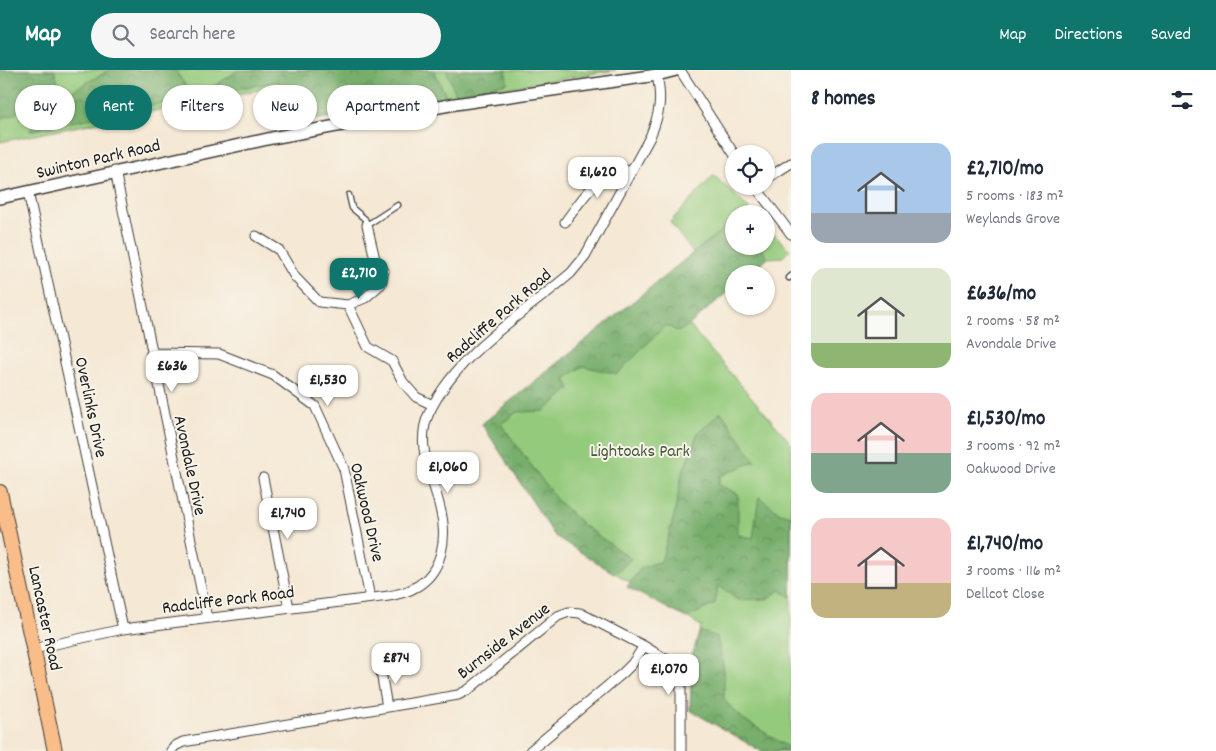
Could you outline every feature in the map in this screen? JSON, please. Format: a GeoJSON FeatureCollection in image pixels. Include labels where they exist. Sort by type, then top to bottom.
{"type":"FeatureCollection","features":[{"type":"Feature","properties":{"kind":"main road","name":"Lancaster Road"},"geometry":{"type":"LineString","coordinates":[[0,492],[55,751]]}},
{"type":"Feature","properties":{"kind":"street","name":"Swinton Park Road"},"geometry":{"type":"LineString","coordinates":[[0,198],[272,138],[455,104],[657,75],[675,70]]}},
{"type":"Feature","properties":{"kind":"street"},"geometry":{"type":"LineString","coordinates":[[675,70],[728,145]]}},
{"type":"Feature","properties":{"kind":"street","name":"Radcliffe Park Road"},"geometry":{"type":"LineString","coordinates":[[33,648],[124,629],[405,592],[420,585],[432,574],[440,558],[443,536],[442,515],[423,445],[424,428],[433,405],[462,363],[577,267],[585,256],[658,119],[660,99],[657,75]]}},
{"type":"Feature","properties":{"kind":"street"},"geometry":{"type":"LineString","coordinates":[[775,173],[791,163]]}},
{"type":"Feature","properties":{"kind":"street"},"geometry":{"type":"LineString","coordinates":[[565,222],[591,188],[604,177],[615,171],[631,171]]}},
{"type":"Feature","properties":{"kind":"street","name":"Avondale Drive"},"geometry":{"type":"LineString","coordinates":[[115,172],[207,618]]}},
{"type":"Feature","properties":{"kind":"street","name":"Overlinks Drive"},"geometry":{"type":"LineString","coordinates":[[28,192],[124,629]]}},
{"type":"Feature","properties":{"kind":"street"},"geometry":{"type":"LineString","coordinates":[[762,195],[791,234]]}},
{"type":"Feature","properties":{"kind":"street"},"geometry":{"type":"LineString","coordinates":[[256,236],[279,250],[295,277],[319,302],[348,305],[365,298],[381,284],[384,271],[375,259],[367,226]]}},
{"type":"Feature","properties":{"kind":"street"},"geometry":{"type":"LineString","coordinates":[[348,305],[368,348],[392,361],[403,382],[416,397],[433,405]]}},
{"type":"Feature","properties":{"kind":"street","name":"Oakwood Drive"},"geometry":{"type":"LineString","coordinates":[[151,353],[220,354],[273,376],[315,406],[344,468],[370,598]]}},
{"type":"Feature","properties":{"kind":"street"},"geometry":{"type":"LineString","coordinates":[[263,478],[289,608]]}},
{"type":"Feature","properties":{"kind":"street","name":"Burnside Avenue"},"geometry":{"type":"LineString","coordinates":[[171,751],[175,746],[184,742],[447,697],[463,692],[558,616],[569,612],[580,613],[644,646]]}},
{"type":"Feature","properties":{"kind":"street"},"geometry":{"type":"LineString","coordinates":[[530,751],[632,664],[644,646],[674,663],[681,673],[681,751]]}},
{"type":"Feature","properties":{"kind":"street"},"geometry":{"type":"LineString","coordinates":[[380,666],[387,707]]}},
{"type":"Feature","properties":{"kind":"lane"},"geometry":{"type":"LineString","coordinates":[[350,195],[352,208],[365,219],[367,226],[398,206]]}},
{"type":"Feature","properties":{"kind":"green space"},"geometry":{"type":"Polygon","coordinates":[[[0,70],[616,70],[438,99],[438,85],[327,85],[327,118],[317,120],[317,85],[253,85],[253,91],[243,93],[243,85],[162,85],[162,109],[152,111],[152,85],[85,85],[85,125],[75,127],[75,85],[15,85],[15,130],[60,130],[0,142],[0,70]]]}},
{"type":"Feature","properties":{"kind":"green space"},"geometry":{"type":"Polygon","coordinates":[[[0,70],[54,70],[59,85],[15,85],[15,114],[0,118],[0,70]]]}},
{"type":"Feature","properties":{"kind":"green space"},"geometry":{"type":"Polygon","coordinates":[[[109,70],[175,70],[185,85],[162,85],[162,103],[152,106],[152,85],[85,85],[85,119],[75,121],[75,89],[109,70]]]}},
{"type":"Feature","properties":{"kind":"green space"},"geometry":{"type":"Polygon","coordinates":[[[239,70],[433,70],[447,97],[438,98],[438,85],[327,85],[327,116],[317,118],[317,85],[280,85],[279,81],[243,88],[243,85],[216,85],[239,70]]]}},
{"type":"Feature","properties":{"kind":"green space"},"geometry":{"type":"Polygon","coordinates":[[[446,70],[506,70],[507,83],[456,94],[446,70]]]}},
{"type":"Feature","properties":{"kind":"green space","name":"Lightoaks Park"},"geometry":{"type":"Polygon","coordinates":[[[714,175],[725,186],[725,195],[735,195],[745,205],[725,205],[725,255],[775,255],[775,235],[790,250],[783,257],[767,258],[759,265],[725,265],[725,294],[689,325],[791,443],[791,751],[761,751],[690,710],[692,656],[701,626],[555,536],[482,424],[693,253],[670,222],[714,175]]]}},
{"type":"Feature","properties":{"kind":"green space"},"geometry":{"type":"Polygon","coordinates":[[[725,227],[725,255],[765,255],[767,258],[759,265],[725,265],[725,294],[689,325],[678,332],[666,325],[617,374],[583,366],[565,379],[570,389],[544,411],[517,412],[501,424],[556,499],[582,524],[631,559],[615,574],[555,536],[482,424],[725,227]]]}},
{"type":"Feature","properties":{"kind":"green space"},"geometry":{"type":"Polygon","coordinates":[[[721,412],[755,461],[720,476],[719,485],[738,494],[738,535],[753,538],[759,497],[780,513],[791,516],[791,597],[780,590],[767,599],[737,600],[718,585],[715,604],[686,618],[627,587],[641,568],[661,561],[673,520],[682,474],[698,433],[721,412]]]}},
{"type":"Feature","properties":{"kind":"green space"},"geometry":{"type":"Polygon","coordinates":[[[700,631],[717,637],[724,670],[724,700],[743,719],[791,749],[791,751],[761,751],[690,710],[692,656],[700,631]]]}}]}
